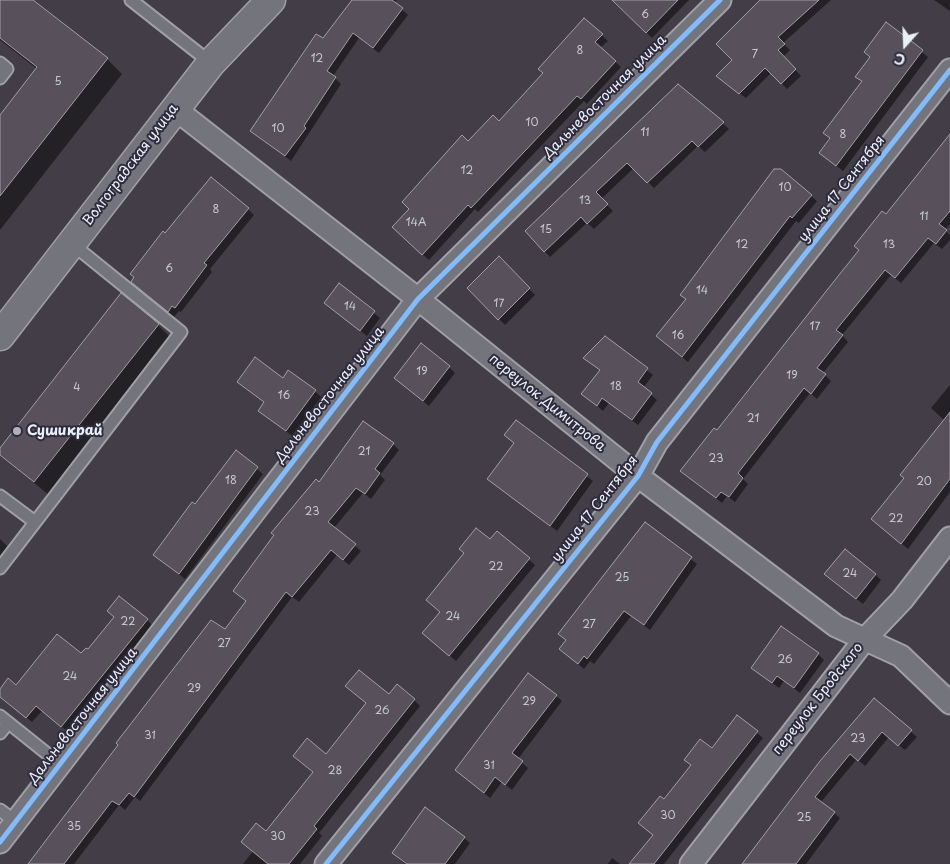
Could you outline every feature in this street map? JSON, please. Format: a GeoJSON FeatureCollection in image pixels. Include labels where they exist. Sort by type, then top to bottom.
{"type":"FeatureCollection","features":[{"type":"Feature","properties":{"kind":"main road","name":"Волгоградская улица"},"geometry":{"type":"LineString","coordinates":[[0,336],[174,108],[211,63],[271,0]]}},
{"type":"Feature","properties":{"kind":"street","name":"Дальневосточная улица"},"geometry":{"type":"LineString","coordinates":[[0,842],[8,816],[60,764],[418,299],[720,0]]}},
{"type":"Feature","properties":{"kind":"street","name":"улица 17 Сентября"},"geometry":{"type":"LineString","coordinates":[[326,864],[638,476],[657,442],[950,70]]}},
{"type":"Feature","properties":{"kind":"street","name":"переулок Димитрова"},"geometry":{"type":"LineString","coordinates":[[174,108],[418,299],[638,476],[836,626],[901,656],[950,703]]}},
{"type":"Feature","properties":{"kind":"street","name":"переулок Бродского"},"geometry":{"type":"LineString","coordinates":[[691,864],[865,638],[902,600],[950,538]]}},
{"type":"Feature","properties":{"kind":"lane"},"geometry":{"type":"LineString","coordinates":[[131,0],[211,63]]}},
{"type":"Feature","properties":{"kind":"lane"},"geometry":{"type":"LineString","coordinates":[[0,63],[7,69],[0,78]]}},
{"type":"Feature","properties":{"kind":"lane"},"geometry":{"type":"LineString","coordinates":[[0,568],[181,332],[71,243]]}},
{"type":"Feature","properties":{"kind":"lane"},"geometry":{"type":"LineString","coordinates":[[0,496],[35,522]]}},
{"type":"Feature","properties":{"kind":"lane"},"geometry":{"type":"LineString","coordinates":[[0,733],[4,720],[60,764]]}},
{"type":"Feature","properties":{"kind":"building"},"geometry":{"type":"Polygon","coordinates":[[[0,0],[33,0],[108,58],[0,196],[0,115],[37,67],[0,38],[0,0]]]}},
{"type":"Feature","properties":{"kind":"building"},"geometry":{"type":"Polygon","coordinates":[[[352,0],[392,0],[403,8],[373,48],[353,33],[327,71],[336,77],[304,126],[306,128],[285,156],[250,131],[316,34],[323,38],[352,0]]]}},
{"type":"Feature","properties":{"kind":"building"},"geometry":{"type":"Polygon","coordinates":[[[612,0],[678,0],[646,33],[612,0]]]}},
{"type":"Feature","properties":{"kind":"building"},"geometry":{"type":"Polygon","coordinates":[[[760,0],[819,0],[778,37],[785,44],[778,50],[796,69],[781,84],[765,68],[739,94],[716,76],[732,60],[716,44],[760,0]]]}},
{"type":"Feature","properties":{"kind":"building"},"geometry":{"type":"Polygon","coordinates":[[[584,18],[603,34],[595,42],[616,61],[581,99],[577,96],[471,208],[468,205],[422,255],[392,227],[409,209],[402,202],[462,135],[468,141],[493,115],[499,121],[543,73],[538,69],[584,18]]]}},
{"type":"Feature","properties":{"kind":"building"},"geometry":{"type":"Polygon","coordinates":[[[886,22],[923,50],[836,166],[819,153],[830,138],[823,133],[862,81],[855,77],[870,57],[864,52],[886,22]]]}},
{"type":"Feature","properties":{"kind":"building"},"geometry":{"type":"Polygon","coordinates":[[[678,84],[724,122],[698,147],[692,141],[647,183],[627,163],[596,192],[608,204],[587,224],[581,217],[544,252],[525,231],[678,84]]]}},
{"type":"Feature","properties":{"kind":"building"},"geometry":{"type":"Polygon","coordinates":[[[950,134],[950,211],[939,224],[947,230],[936,244],[928,238],[895,278],[885,270],[836,330],[843,335],[817,368],[826,374],[811,394],[804,388],[738,473],[743,478],[729,497],[721,492],[716,498],[680,471],[714,428],[717,430],[859,250],[854,246],[882,211],[886,214],[950,134]]]}},
{"type":"Feature","properties":{"kind":"building"},"geometry":{"type":"Polygon","coordinates":[[[774,169],[781,169],[812,195],[792,218],[790,216],[682,357],[656,336],[686,299],[680,295],[774,169]]]}},
{"type":"Feature","properties":{"kind":"building"},"geometry":{"type":"Polygon","coordinates":[[[211,177],[249,208],[204,263],[207,265],[175,308],[172,306],[168,312],[131,282],[134,277],[130,274],[163,231],[165,233],[211,177]]]}},
{"type":"Feature","properties":{"kind":"building"},"geometry":{"type":"Polygon","coordinates":[[[499,256],[530,288],[498,320],[467,288],[499,256]]]}},
{"type":"Feature","properties":{"kind":"building"},"geometry":{"type":"Polygon","coordinates":[[[339,283],[375,311],[360,331],[324,303],[339,283]]]}},
{"type":"Feature","properties":{"kind":"building"},"geometry":{"type":"Polygon","coordinates":[[[121,293],[159,324],[34,482],[0,455],[0,448],[121,293]]]}},
{"type":"Feature","properties":{"kind":"building"},"geometry":{"type":"Polygon","coordinates":[[[605,336],[648,368],[638,382],[652,393],[632,420],[602,398],[597,406],[581,394],[600,370],[583,358],[605,336]]]}},
{"type":"Feature","properties":{"kind":"building"},"geometry":{"type":"Polygon","coordinates":[[[421,343],[450,366],[423,401],[394,378],[421,343]]]}},
{"type":"Feature","properties":{"kind":"building"},"geometry":{"type":"Polygon","coordinates":[[[255,357],[283,378],[288,370],[316,390],[286,431],[258,411],[264,402],[237,382],[255,357]]]}},
{"type":"Feature","properties":{"kind":"building"},"geometry":{"type":"Polygon","coordinates":[[[950,412],[950,479],[901,544],[871,519],[904,478],[900,475],[950,412]]]}},
{"type":"Feature","properties":{"kind":"building"},"geometry":{"type":"Polygon","coordinates":[[[516,420],[588,474],[550,526],[487,479],[514,443],[504,435],[516,420]]]}},
{"type":"Feature","properties":{"kind":"building"},"geometry":{"type":"Polygon","coordinates":[[[363,421],[394,443],[375,469],[380,473],[365,494],[356,488],[328,522],[356,544],[343,560],[331,550],[292,597],[286,592],[134,797],[129,793],[119,805],[112,801],[64,864],[28,864],[118,745],[116,743],[211,620],[225,629],[246,601],[233,591],[274,535],[271,533],[316,479],[319,482],[363,421]]]}},
{"type":"Feature","properties":{"kind":"building"},"geometry":{"type":"Polygon","coordinates":[[[236,450],[258,467],[179,574],[153,555],[192,502],[195,504],[236,450]]]}},
{"type":"Feature","properties":{"kind":"building"},"geometry":{"type":"Polygon","coordinates":[[[645,522],[692,557],[644,625],[624,611],[587,659],[584,656],[578,664],[559,649],[566,640],[558,634],[645,522]]]}},
{"type":"Feature","properties":{"kind":"building"},"geometry":{"type":"Polygon","coordinates":[[[476,528],[490,539],[497,531],[530,558],[449,656],[422,633],[440,612],[426,600],[464,553],[459,549],[476,528]]]}},
{"type":"Feature","properties":{"kind":"building"},"geometry":{"type":"Polygon","coordinates":[[[845,549],[876,574],[856,599],[824,574],[845,549]]]}},
{"type":"Feature","properties":{"kind":"building"},"geometry":{"type":"Polygon","coordinates":[[[119,596],[148,619],[61,727],[36,706],[26,718],[0,697],[0,689],[8,678],[16,685],[57,634],[81,653],[86,648],[88,649],[114,617],[107,611],[119,596]]]}},
{"type":"Feature","properties":{"kind":"building"},"geometry":{"type":"Polygon","coordinates":[[[781,626],[819,653],[794,688],[777,676],[772,683],[751,668],[781,626]]]}},
{"type":"Feature","properties":{"kind":"building"},"geometry":{"type":"Polygon","coordinates":[[[359,670],[389,694],[397,684],[415,699],[314,826],[317,829],[289,864],[268,864],[241,842],[256,823],[266,831],[313,772],[293,756],[307,738],[326,754],[366,703],[345,686],[359,670]]]}},
{"type":"Feature","properties":{"kind":"building"},"geometry":{"type":"Polygon","coordinates":[[[528,673],[557,695],[512,753],[523,761],[505,785],[495,777],[484,793],[455,770],[528,673]]]}},
{"type":"Feature","properties":{"kind":"building"},"geometry":{"type":"Polygon","coordinates":[[[874,698],[912,730],[898,746],[882,732],[858,761],[850,754],[815,797],[835,812],[796,864],[742,864],[820,761],[874,698]]]}},
{"type":"Feature","properties":{"kind":"building"},"geometry":{"type":"Polygon","coordinates":[[[737,715],[758,731],[654,864],[629,864],[653,835],[638,823],[660,796],[664,799],[691,765],[684,760],[700,739],[712,748],[737,715]]]}},
{"type":"Feature","properties":{"kind":"building"},"geometry":{"type":"Polygon","coordinates":[[[425,807],[465,837],[445,864],[407,864],[392,853],[425,807]]]}},
{"type":"Feature","properties":{"kind":"cycle path"},"geometry":{"type":"LineString","coordinates":[[0,842],[418,299],[720,0]]}},
{"type":"Feature","properties":{"kind":"cycle path"},"geometry":{"type":"LineString","coordinates":[[326,864],[638,476],[657,442],[950,70]]}},
{"type":"Feature","properties":{"kind":"place","name":"Сушикрай"},"geometry":{"type":"Point","coordinates":[17,431]}}]}
